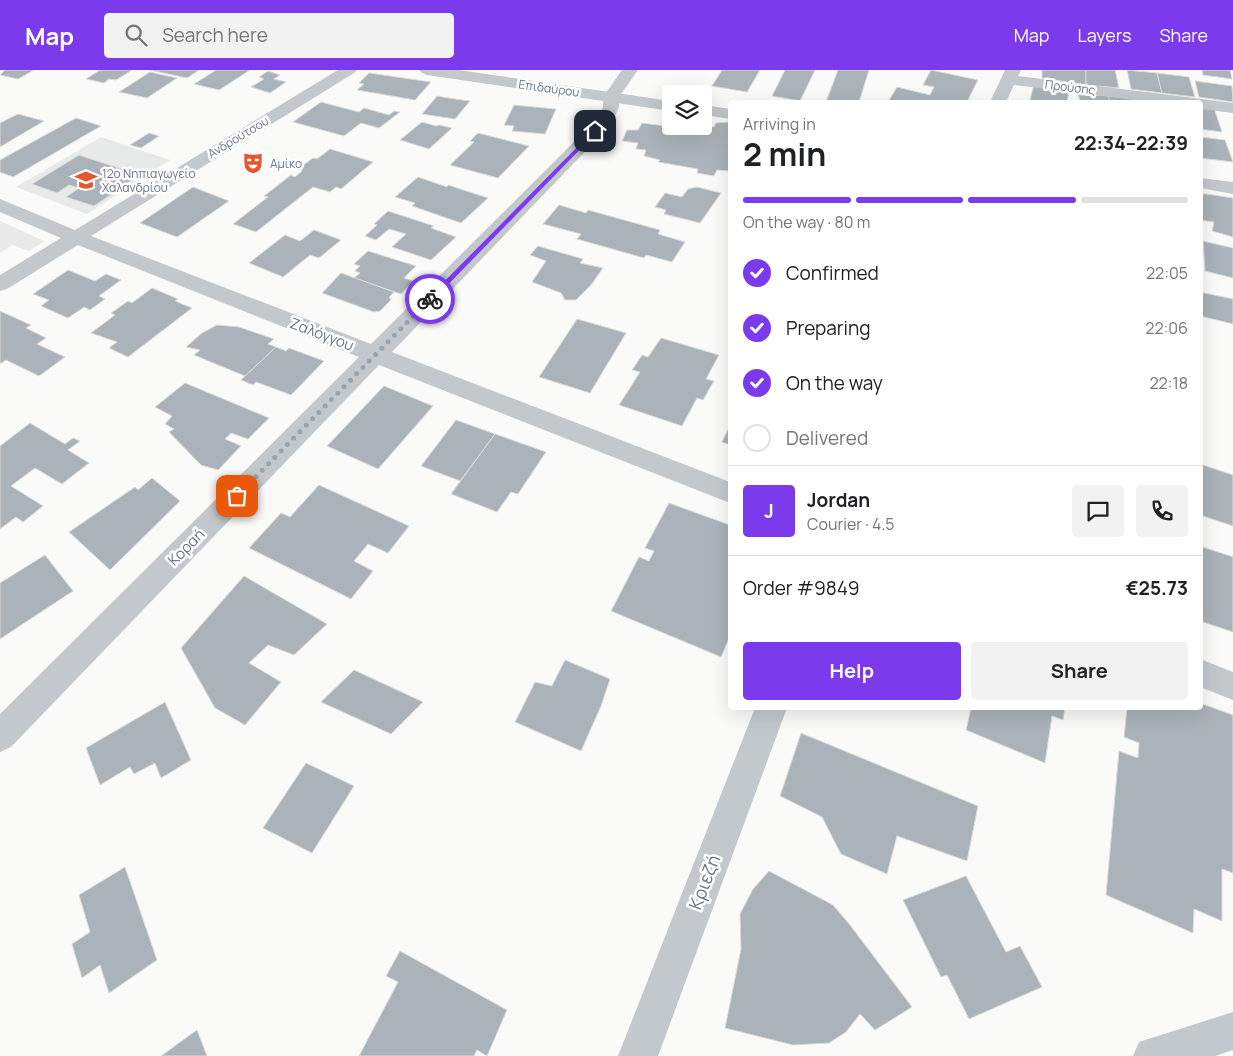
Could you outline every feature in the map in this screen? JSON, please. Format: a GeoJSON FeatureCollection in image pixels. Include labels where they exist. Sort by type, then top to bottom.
{"type":"FeatureCollection","features":[{"type":"Feature","properties":{"kind":"street","name":"Ανδρούτσου"},"geometry":{"type":"LineString","coordinates":[[0,284],[349,70]]}},
{"type":"Feature","properties":{"kind":"street","name":"Επιδαύρου"},"geometry":{"type":"LineString","coordinates":[[427,70],[662,105]]}},
{"type":"Feature","properties":{"kind":"street","name":"Κοραή"},"geometry":{"type":"LineString","coordinates":[[0,736],[595,131],[606,118],[611,107],[611,97],[630,70]]}},
{"type":"Feature","properties":{"kind":"street"},"geometry":{"type":"LineString","coordinates":[[999,100],[1010,75]]}},
{"type":"Feature","properties":{"kind":"street","name":"Προύσης"},"geometry":{"type":"LineString","coordinates":[[1010,75],[1178,100]]}},
{"type":"Feature","properties":{"kind":"street"},"geometry":{"type":"LineString","coordinates":[[1203,104],[1233,108]]}},
{"type":"Feature","properties":{"kind":"street"},"geometry":{"type":"LineString","coordinates":[[712,111],[728,114]]}},
{"type":"Feature","properties":{"kind":"street"},"geometry":{"type":"LineString","coordinates":[[1203,183],[1233,188]]}},
{"type":"Feature","properties":{"kind":"street","name":"Ζαλόγγου"},"geometry":{"type":"LineString","coordinates":[[0,204],[75,237],[728,492]]}},
{"type":"Feature","properties":{"kind":"street"},"geometry":{"type":"LineString","coordinates":[[1203,674],[1233,686]]}},
{"type":"Feature","properties":{"kind":"street","name":"Κριεζή"},"geometry":{"type":"LineString","coordinates":[[638,1056],[769,710]]}},
{"type":"Feature","properties":{"kind":"street"},"geometry":{"type":"LineString","coordinates":[[1153,1056],[1233,1030]]}},
{"type":"Feature","properties":{"kind":"shaded area"},"geometry":{"type":"Polygon","coordinates":[[[101,137],[170,160],[87,214],[16,187],[101,137]]]}},
{"type":"Feature","properties":{"kind":"shaded area"},"geometry":{"type":"Polygon","coordinates":[[[0,221],[44,241],[29,251],[12,245],[0,253],[0,221]]]}},
{"type":"Feature","properties":{"kind":"building"},"geometry":{"type":"Polygon","coordinates":[[[5,70],[34,70],[18,79],[0,75],[5,70]]]}},
{"type":"Feature","properties":{"kind":"building"},"geometry":{"type":"Polygon","coordinates":[[[100,70],[132,70],[116,80],[109,79],[104,83],[86,79],[100,70]]]}},
{"type":"Feature","properties":{"kind":"building"},"geometry":{"type":"Polygon","coordinates":[[[150,70],[199,70],[187,78],[150,70]]]}},
{"type":"Feature","properties":{"kind":"building"},"geometry":{"type":"Polygon","coordinates":[[[216,70],[250,70],[219,90],[194,84],[216,70]]]}},
{"type":"Feature","properties":{"kind":"building"},"geometry":{"type":"Polygon","coordinates":[[[722,70],[760,70],[747,92],[712,86],[722,70]]]}},
{"type":"Feature","properties":{"kind":"building"},"geometry":{"type":"Polygon","coordinates":[[[785,70],[815,70],[800,100],[772,96],[785,70]]]}},
{"type":"Feature","properties":{"kind":"building"},"geometry":{"type":"Polygon","coordinates":[[[838,70],[869,70],[860,100],[827,100],[838,70]]]}},
{"type":"Feature","properties":{"kind":"building"},"geometry":{"type":"Polygon","coordinates":[[[931,70],[978,80],[968,100],[889,100],[897,87],[930,95],[934,87],[923,85],[931,70]]]}},
{"type":"Feature","properties":{"kind":"building"},"geometry":{"type":"Polygon","coordinates":[[[1042,70],[1086,70],[1086,85],[1042,78],[1042,70]]]}},
{"type":"Feature","properties":{"kind":"building"},"geometry":{"type":"Polygon","coordinates":[[[1086,70],[1115,70],[1119,88],[1086,85],[1086,70]]]}},
{"type":"Feature","properties":{"kind":"building"},"geometry":{"type":"Polygon","coordinates":[[[1127,70],[1157,73],[1162,93],[1131,89],[1127,70]]]}},
{"type":"Feature","properties":{"kind":"building"},"geometry":{"type":"Polygon","coordinates":[[[1202,70],[1230,70],[1232,79],[1203,75],[1202,70]]]}},
{"type":"Feature","properties":{"kind":"building"},"geometry":{"type":"Polygon","coordinates":[[[268,71],[280,75],[274,79],[286,82],[270,93],[251,87],[264,79],[259,77],[268,71]]]}},
{"type":"Feature","properties":{"kind":"building"},"geometry":{"type":"Polygon","coordinates":[[[150,72],[177,78],[147,98],[119,92],[150,72]]]}},
{"type":"Feature","properties":{"kind":"building"},"geometry":{"type":"Polygon","coordinates":[[[369,73],[431,82],[415,100],[357,90],[364,84],[359,83],[369,73]]]}},
{"type":"Feature","properties":{"kind":"building"},"geometry":{"type":"Polygon","coordinates":[[[1157,73],[1189,77],[1195,97],[1162,93],[1157,73]]]}},
{"type":"Feature","properties":{"kind":"building"},"geometry":{"type":"Polygon","coordinates":[[[1195,81],[1232,86],[1233,102],[1199,97],[1195,81]]]}},
{"type":"Feature","properties":{"kind":"building"},"geometry":{"type":"Polygon","coordinates":[[[1034,84],[1069,91],[1067,100],[1030,100],[1034,84]]]}},
{"type":"Feature","properties":{"kind":"building"},"geometry":{"type":"Polygon","coordinates":[[[1078,93],[1108,96],[1109,100],[1080,100],[1078,93]]]}},
{"type":"Feature","properties":{"kind":"building"},"geometry":{"type":"Polygon","coordinates":[[[437,96],[470,101],[455,119],[422,114],[437,96]]]}},
{"type":"Feature","properties":{"kind":"building"},"geometry":{"type":"Polygon","coordinates":[[[1108,96],[1140,100],[1109,100],[1108,96]]]}},
{"type":"Feature","properties":{"kind":"building"},"geometry":{"type":"Polygon","coordinates":[[[321,102],[359,112],[364,108],[389,115],[394,111],[400,112],[379,128],[361,123],[344,136],[293,122],[321,102]]]}},
{"type":"Feature","properties":{"kind":"building"},"geometry":{"type":"Polygon","coordinates":[[[514,105],[556,109],[545,134],[512,131],[514,126],[504,125],[514,105]]]}},
{"type":"Feature","properties":{"kind":"building"},"geometry":{"type":"Polygon","coordinates":[[[1203,107],[1214,108],[1222,132],[1203,129],[1203,107]]]}},
{"type":"Feature","properties":{"kind":"building"},"geometry":{"type":"Polygon","coordinates":[[[18,114],[44,121],[0,147],[0,123],[18,114]]]}},
{"type":"Feature","properties":{"kind":"building"},"geometry":{"type":"Polygon","coordinates":[[[76,118],[101,126],[13,177],[0,172],[0,160],[76,118]]]}},
{"type":"Feature","properties":{"kind":"building"},"geometry":{"type":"Polygon","coordinates":[[[422,122],[452,128],[429,149],[400,140],[422,122]]]}},
{"type":"Feature","properties":{"kind":"building"},"geometry":{"type":"Polygon","coordinates":[[[728,122],[728,171],[717,170],[714,176],[697,173],[698,169],[658,162],[660,160],[644,156],[646,150],[636,149],[638,143],[622,141],[627,130],[638,130],[642,123],[662,126],[662,135],[712,135],[712,127],[714,127],[716,123],[728,122]]]}},
{"type":"Feature","properties":{"kind":"building"},"geometry":{"type":"Polygon","coordinates":[[[149,133],[159,136],[141,148],[130,145],[149,133]]]}},
{"type":"Feature","properties":{"kind":"building"},"geometry":{"type":"Polygon","coordinates":[[[478,133],[529,146],[498,178],[450,165],[474,142],[470,141],[478,133]]]}},
{"type":"Feature","properties":{"kind":"building"},"geometry":{"type":"Polygon","coordinates":[[[1203,137],[1225,140],[1233,162],[1203,158],[1203,137]]]}},
{"type":"Feature","properties":{"kind":"building"},"geometry":{"type":"Polygon","coordinates":[[[330,149],[373,162],[341,189],[336,187],[330,192],[313,187],[256,232],[233,224],[268,197],[264,196],[291,175],[295,177],[302,171],[298,169],[313,158],[317,159],[330,149]]]}},
{"type":"Feature","properties":{"kind":"building","name":"12ο Νηπιαγωγείο Χαλανδρίου"},"geometry":{"type":"Polygon","coordinates":[[[79,155],[140,175],[94,206],[66,197],[79,188],[69,185],[57,193],[32,184],[79,155]]]}},
{"type":"Feature","properties":{"kind":"building"},"geometry":{"type":"Polygon","coordinates":[[[418,177],[488,198],[461,223],[412,206],[415,203],[395,197],[418,177]]]}},
{"type":"Feature","properties":{"kind":"building"},"geometry":{"type":"Polygon","coordinates":[[[193,187],[229,201],[177,237],[140,223],[193,187]]]}},
{"type":"Feature","properties":{"kind":"building"},"geometry":{"type":"Polygon","coordinates":[[[697,187],[721,193],[700,223],[664,214],[666,210],[655,207],[665,193],[682,197],[688,189],[697,187]]]}},
{"type":"Feature","properties":{"kind":"building"},"geometry":{"type":"Polygon","coordinates":[[[1203,193],[1233,198],[1233,237],[1212,231],[1214,222],[1203,220],[1203,193]]]}},
{"type":"Feature","properties":{"kind":"building"},"geometry":{"type":"Polygon","coordinates":[[[559,205],[586,213],[588,210],[660,230],[658,234],[685,242],[672,262],[646,255],[644,258],[577,239],[581,234],[543,224],[559,205]]]}},
{"type":"Feature","properties":{"kind":"building"},"geometry":{"type":"Polygon","coordinates":[[[388,211],[434,226],[431,228],[456,237],[431,260],[392,247],[406,234],[389,229],[376,240],[365,236],[377,225],[374,224],[388,211]]]}},
{"type":"Feature","properties":{"kind":"building"},"geometry":{"type":"Polygon","coordinates":[[[314,230],[341,240],[319,258],[310,255],[283,277],[249,263],[285,235],[300,241],[314,230]]]}},
{"type":"Feature","properties":{"kind":"building"},"geometry":{"type":"Polygon","coordinates":[[[1203,241],[1233,248],[1233,278],[1205,271],[1203,241]]]}},
{"type":"Feature","properties":{"kind":"building"},"geometry":{"type":"Polygon","coordinates":[[[538,246],[583,259],[580,263],[603,268],[591,285],[576,300],[565,300],[561,293],[532,282],[546,261],[530,255],[538,246]]]}},
{"type":"Feature","properties":{"kind":"building"},"geometry":{"type":"Polygon","coordinates":[[[368,251],[416,266],[404,278],[413,281],[401,294],[354,278],[360,273],[355,271],[360,266],[354,264],[368,251]]]}},
{"type":"Feature","properties":{"kind":"building"},"geometry":{"type":"Polygon","coordinates":[[[68,270],[95,281],[106,274],[121,280],[99,296],[105,299],[90,310],[84,307],[68,318],[41,306],[49,300],[33,294],[68,270]]]}},
{"type":"Feature","properties":{"kind":"building"},"geometry":{"type":"Polygon","coordinates":[[[341,273],[394,292],[389,297],[391,300],[380,311],[374,312],[322,293],[341,273]]]}},
{"type":"Feature","properties":{"kind":"building"},"geometry":{"type":"Polygon","coordinates":[[[152,288],[178,299],[175,301],[192,308],[128,357],[109,348],[117,342],[91,333],[115,315],[111,313],[128,301],[132,303],[152,288]]]}},
{"type":"Feature","properties":{"kind":"building"},"geometry":{"type":"Polygon","coordinates":[[[1203,293],[1233,299],[1233,324],[1203,317],[1203,293]]]}},
{"type":"Feature","properties":{"kind":"building"},"geometry":{"type":"Polygon","coordinates":[[[0,311],[31,325],[26,328],[46,338],[37,344],[65,357],[39,376],[6,360],[0,364],[0,311]]]}},
{"type":"Feature","properties":{"kind":"building"},"geometry":{"type":"Polygon","coordinates":[[[577,319],[626,333],[590,393],[539,377],[577,319]]]}},
{"type":"Feature","properties":{"kind":"building"},"geometry":{"type":"Polygon","coordinates":[[[217,325],[239,327],[274,339],[268,344],[276,347],[245,376],[194,355],[200,350],[186,347],[202,333],[217,325]]]}},
{"type":"Feature","properties":{"kind":"building"},"geometry":{"type":"Polygon","coordinates":[[[661,338],[719,355],[706,379],[714,381],[703,400],[697,398],[682,426],[619,405],[640,372],[632,370],[642,355],[648,357],[661,338]]]}},
{"type":"Feature","properties":{"kind":"building"},"geometry":{"type":"Polygon","coordinates":[[[276,347],[286,351],[289,348],[324,361],[291,395],[256,382],[253,385],[241,380],[276,347]]]}},
{"type":"Feature","properties":{"kind":"building"},"geometry":{"type":"Polygon","coordinates":[[[185,383],[269,418],[248,439],[231,433],[225,439],[241,446],[218,470],[201,465],[169,432],[174,429],[165,424],[172,416],[155,407],[185,383]]]}},
{"type":"Feature","properties":{"kind":"building"},"geometry":{"type":"Polygon","coordinates":[[[384,386],[433,406],[378,469],[327,446],[384,386]]]}},
{"type":"Feature","properties":{"kind":"building"},"geometry":{"type":"Polygon","coordinates":[[[456,420],[495,434],[460,481],[421,466],[456,420]]]}},
{"type":"Feature","properties":{"kind":"building"},"geometry":{"type":"Polygon","coordinates":[[[30,423],[65,444],[73,438],[80,441],[68,450],[89,463],[62,484],[35,468],[11,486],[43,506],[23,522],[16,517],[0,529],[0,446],[30,423]]]}},
{"type":"Feature","properties":{"kind":"building"},"geometry":{"type":"Polygon","coordinates":[[[728,429],[728,444],[722,442],[728,429]]]}},
{"type":"Feature","properties":{"kind":"building"},"geometry":{"type":"Polygon","coordinates":[[[495,434],[546,452],[518,494],[511,492],[497,512],[451,494],[495,434]]]}},
{"type":"Feature","properties":{"kind":"building"},"geometry":{"type":"Polygon","coordinates":[[[1203,465],[1233,475],[1233,526],[1203,516],[1203,465]]]}},
{"type":"Feature","properties":{"kind":"building"},"geometry":{"type":"Polygon","coordinates":[[[152,478],[180,501],[110,570],[69,532],[135,487],[138,490],[152,478]]]}},
{"type":"Feature","properties":{"kind":"building"},"geometry":{"type":"Polygon","coordinates":[[[319,485],[409,526],[388,553],[368,544],[354,561],[373,571],[351,599],[249,548],[281,513],[290,517],[319,485]]]}},
{"type":"Feature","properties":{"kind":"building"},"geometry":{"type":"Polygon","coordinates":[[[669,503],[728,524],[728,641],[721,657],[611,611],[639,557],[649,561],[654,551],[645,548],[669,503]]]}},
{"type":"Feature","properties":{"kind":"building"},"geometry":{"type":"Polygon","coordinates":[[[1203,547],[1233,557],[1233,632],[1203,622],[1203,547]]]}},
{"type":"Feature","properties":{"kind":"building"},"geometry":{"type":"Polygon","coordinates":[[[45,555],[73,591],[0,639],[0,583],[45,555]]]}},
{"type":"Feature","properties":{"kind":"building"},"geometry":{"type":"Polygon","coordinates":[[[244,576],[327,624],[294,655],[268,645],[249,663],[281,682],[245,725],[215,708],[181,648],[244,576]]]}},
{"type":"Feature","properties":{"kind":"building"},"geometry":{"type":"Polygon","coordinates":[[[565,660],[610,679],[601,706],[581,751],[515,722],[535,682],[552,686],[565,660]]]}},
{"type":"Feature","properties":{"kind":"building"},"geometry":{"type":"Polygon","coordinates":[[[354,670],[423,702],[391,734],[321,702],[354,670]]]}},
{"type":"Feature","properties":{"kind":"building"},"geometry":{"type":"Polygon","coordinates":[[[165,702],[191,760],[161,778],[155,763],[134,774],[130,767],[100,785],[86,748],[165,702]]]}},
{"type":"Feature","properties":{"kind":"building"},"geometry":{"type":"Polygon","coordinates":[[[1203,704],[1233,715],[1233,873],[1222,869],[1222,921],[1194,909],[1193,933],[1106,895],[1119,751],[1138,758],[1139,743],[1124,737],[1127,710],[1203,710],[1203,704]]]}},
{"type":"Feature","properties":{"kind":"building"},"geometry":{"type":"Polygon","coordinates":[[[971,710],[1065,710],[1063,720],[1052,716],[1045,763],[966,730],[971,710]]]}},
{"type":"Feature","properties":{"kind":"building"},"geometry":{"type":"Polygon","coordinates":[[[801,733],[978,806],[967,861],[897,836],[887,874],[841,854],[822,817],[780,796],[801,733]]]}},
{"type":"Feature","properties":{"kind":"building"},"geometry":{"type":"Polygon","coordinates":[[[306,763],[354,786],[312,853],[263,828],[306,763]]]}},
{"type":"Feature","properties":{"kind":"building"},"geometry":{"type":"Polygon","coordinates":[[[125,867],[157,960],[109,993],[100,965],[82,978],[72,944],[90,932],[79,895],[125,867]]]}},
{"type":"Feature","properties":{"kind":"building"},"geometry":{"type":"Polygon","coordinates":[[[769,871],[833,905],[912,1007],[875,1030],[860,1014],[846,1032],[829,1043],[793,1045],[725,1028],[741,949],[740,914],[753,889],[769,871]]]}},
{"type":"Feature","properties":{"kind":"building"},"geometry":{"type":"Polygon","coordinates":[[[966,876],[1006,952],[1020,946],[1042,987],[969,1019],[947,975],[941,977],[903,900],[966,876]]]}},
{"type":"Feature","properties":{"kind":"building"},"geometry":{"type":"Polygon","coordinates":[[[400,951],[507,1010],[487,1056],[477,1050],[474,1056],[359,1056],[398,982],[386,976],[400,951]]]}},
{"type":"Feature","properties":{"kind":"building"},"geometry":{"type":"Polygon","coordinates":[[[197,1030],[207,1056],[161,1056],[197,1030]]]}},
{"type":"Feature","properties":{"kind":"way so far"},"geometry":{"type":"LineString","coordinates":[[237,496],[430,299]]}},
{"type":"Feature","properties":{"kind":"place","name":"Αμίκο"},"geometry":{"type":"Point","coordinates":[253,163]}},
{"type":"Feature","properties":{"kind":"place","name":"12ο Νηπιαγωγείο Χαλανδρίου"},"geometry":{"type":"Point","coordinates":[86,180]}},
{"type":"Feature","properties":{"kind":"route"},"geometry":{"type":"LineString","coordinates":[[430,299],[595,131]]}}]}
